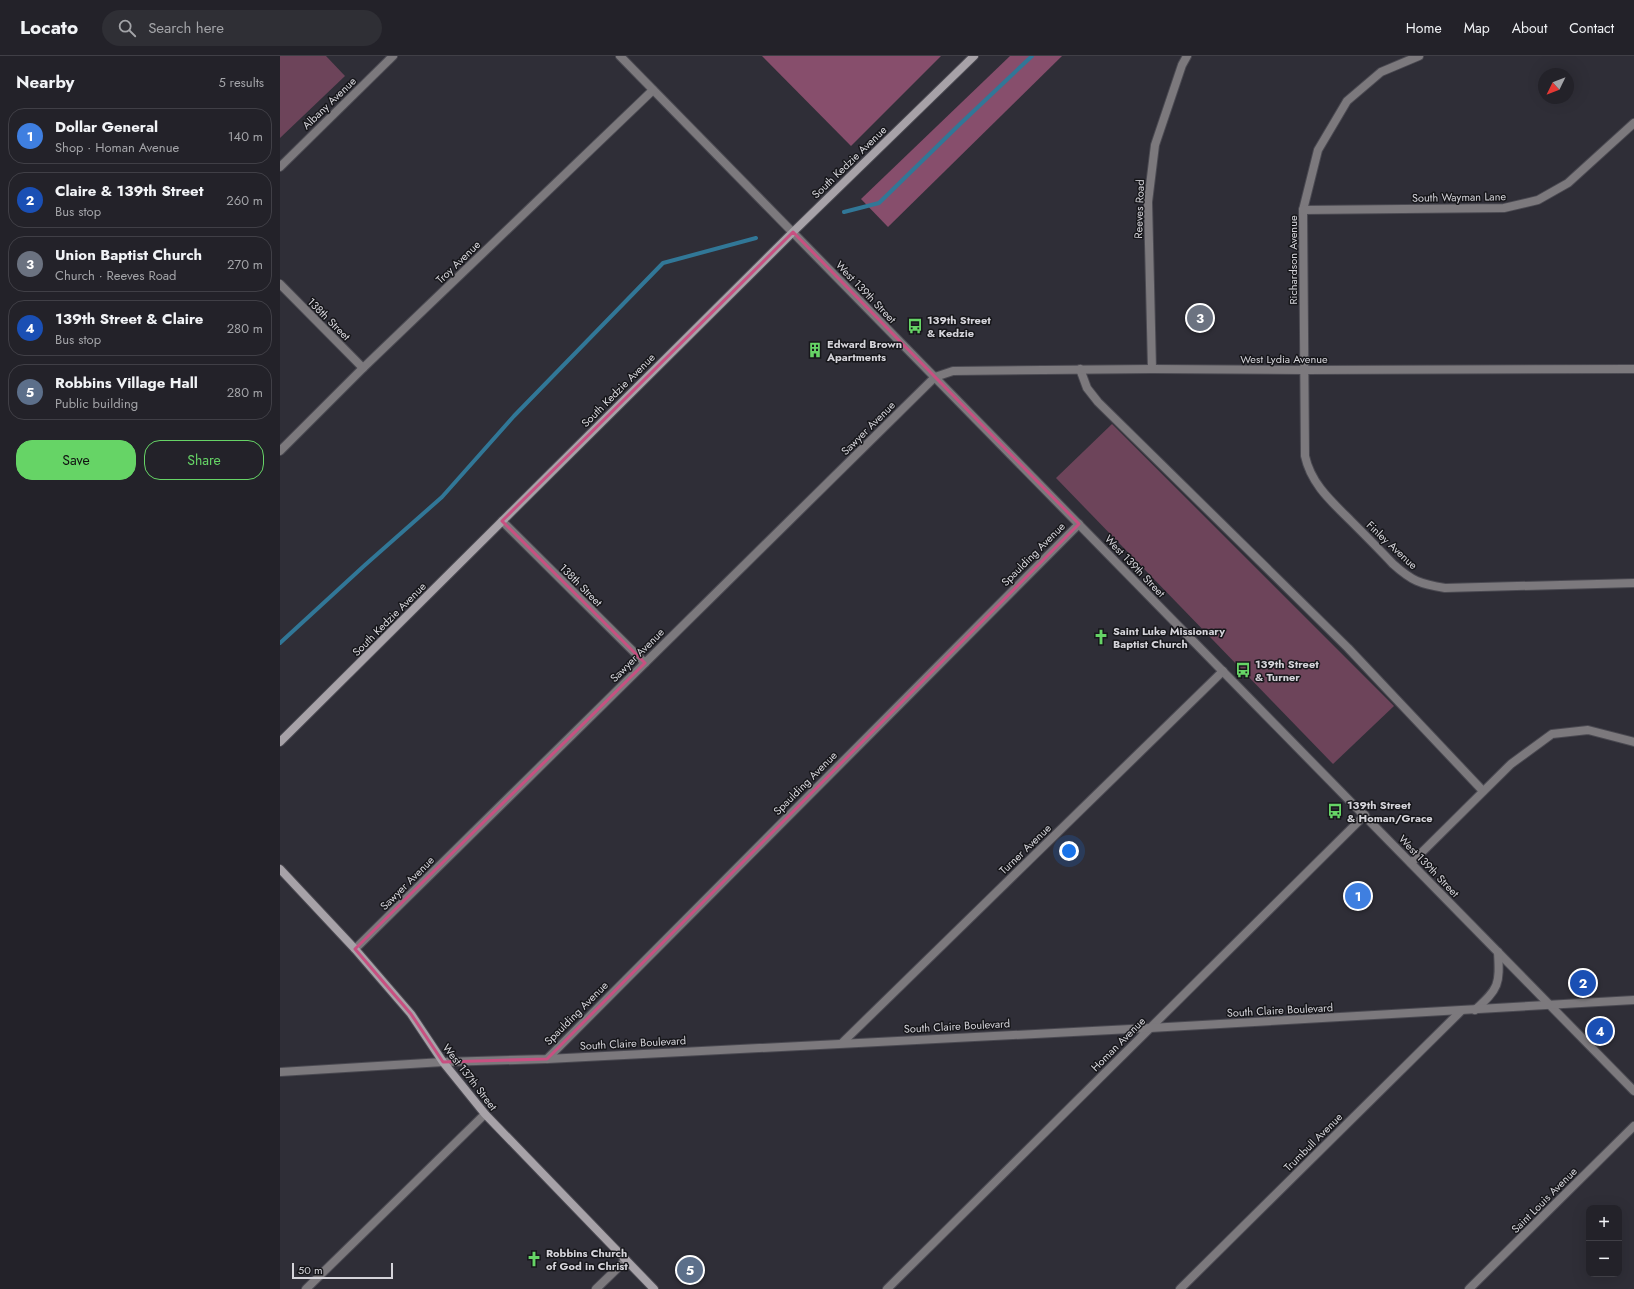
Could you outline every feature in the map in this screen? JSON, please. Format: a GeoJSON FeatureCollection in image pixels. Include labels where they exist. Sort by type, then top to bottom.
{"type":"FeatureCollection","features":[{"type":"Feature","properties":{"kind":"main road","name":"South Kedzie Avenue"},"geometry":{"type":"LineString","coordinates":[[280,742],[793,232],[974,56]]}},
{"type":"Feature","properties":{"kind":"main road","name":"West 137th Street"},"geometry":{"type":"LineString","coordinates":[[280,869],[355,949],[411,1014],[442,1062],[485,1114],[654,1289]]}},
{"type":"Feature","properties":{"kind":"street","name":"Albany Avenue"},"geometry":{"type":"LineString","coordinates":[[280,167],[394,56]]}},
{"type":"Feature","properties":{"kind":"street","name":"West 139th Street"},"geometry":{"type":"LineString","coordinates":[[620,56],[1634,1091]]}},
{"type":"Feature","properties":{"kind":"street","name":"Reeves Road"},"geometry":{"type":"LineString","coordinates":[[1152,369],[1148,202],[1155,145],[1187,56]]}},
{"type":"Feature","properties":{"kind":"street","name":"Richardson Avenue"},"geometry":{"type":"LineString","coordinates":[[1304,370],[1303,210],[1318,150],[1347,101],[1381,72],[1419,56]]}},
{"type":"Feature","properties":{"kind":"street","name":"Troy Avenue"},"geometry":{"type":"LineString","coordinates":[[280,451],[363,368],[653,90]]}},
{"type":"Feature","properties":{"kind":"street","name":"South Wayman Lane"},"geometry":{"type":"LineString","coordinates":[[1303,210],[1504,208],[1538,200],[1568,182],[1634,123]]}},
{"type":"Feature","properties":{"kind":"street","name":"138th Street"},"geometry":{"type":"LineString","coordinates":[[280,284],[363,368]]}},
{"type":"Feature","properties":{"kind":"street","name":"West Lydia Avenue"},"geometry":{"type":"LineString","coordinates":[[935,377],[953,371],[1080,369],[1634,370]]}},
{"type":"Feature","properties":{"kind":"street"},"geometry":{"type":"LineString","coordinates":[[1080,369],[1087,388],[1098,402],[1348,648],[1483,791]]}},
{"type":"Feature","properties":{"kind":"street","name":"Finley Avenue"},"geometry":{"type":"LineString","coordinates":[[1304,370],[1305,456],[1311,475],[1324,494],[1393,564],[1413,579],[1422,584],[1445,588],[1634,583]]}},
{"type":"Feature","properties":{"kind":"street","name":"Sawyer Avenue"},"geometry":{"type":"LineString","coordinates":[[355,949],[935,377]]}},
{"type":"Feature","properties":{"kind":"street","name":"138th Street"},"geometry":{"type":"LineString","coordinates":[[502,521],[645,664]]}},
{"type":"Feature","properties":{"kind":"street","name":"Spaulding Avenue"},"geometry":{"type":"LineString","coordinates":[[547,1059],[1079,524]]}},
{"type":"Feature","properties":{"kind":"street","name":"Turner Avenue"},"geometry":{"type":"LineString","coordinates":[[842,1043],[1223,671]]}},
{"type":"Feature","properties":{"kind":"street"},"geometry":{"type":"LineString","coordinates":[[1411,863],[1511,764],[1552,734],[1588,730],[1634,742]]}},
{"type":"Feature","properties":{"kind":"street","name":"Homan Avenue"},"geometry":{"type":"LineString","coordinates":[[887,1289],[1365,815]]}},
{"type":"Feature","properties":{"kind":"street"},"geometry":{"type":"LineString","coordinates":[[1475,1010],[1495,990],[1499,980],[1498,952]]}},
{"type":"Feature","properties":{"kind":"street","name":"South Claire Boulevard"},"geometry":{"type":"LineString","coordinates":[[280,1072],[442,1062],[547,1059],[1150,1028],[1634,1000]]}},
{"type":"Feature","properties":{"kind":"street","name":"Trumbull Avenue"},"geometry":{"type":"LineString","coordinates":[[1180,1289],[1460,1010]]}},
{"type":"Feature","properties":{"kind":"street"},"geometry":{"type":"LineString","coordinates":[[306,1289],[485,1114]]}},
{"type":"Feature","properties":{"kind":"street","name":"Saint Louis Avenue"},"geometry":{"type":"LineString","coordinates":[[1469,1289],[1634,1126]]}},
{"type":"Feature","properties":{"kind":"street"},"geometry":{"type":"LineString","coordinates":[[596,1289],[626,1260]]}},
{"type":"Feature","properties":{"kind":"highlighted area"},"geometry":{"type":"Polygon","coordinates":[[[793,232],[1079,524],[547,1059],[443,1062],[411,1014],[355,949],[645,663],[502,521],[793,232]]]}},
{"type":"Feature","properties":{"kind":"shaded area"},"geometry":{"type":"Polygon","coordinates":[[[280,56],[326,56],[345,76],[280,138],[280,56]]]}},
{"type":"Feature","properties":{"kind":"shaded area"},"geometry":{"type":"Polygon","coordinates":[[[762,56],[941,56],[851,146],[762,56]]]}},
{"type":"Feature","properties":{"kind":"shaded area"},"geometry":{"type":"Polygon","coordinates":[[[1010,56],[1062,56],[888,227],[861,199],[1010,56]]]}},
{"type":"Feature","properties":{"kind":"shaded area"},"geometry":{"type":"Polygon","coordinates":[[[1112,424],[1394,706],[1333,764],[1056,478],[1112,424]]]}},
{"type":"Feature","properties":{"kind":"waterway"},"geometry":{"type":"LineString","coordinates":[[844,212],[879,203],[1032,56]]}},
{"type":"Feature","properties":{"kind":"waterway"},"geometry":{"type":"LineString","coordinates":[[280,643],[442,497],[514,416],[663,263],[756,238]]}},
{"type":"Feature","properties":{"kind":"place","name":"Union Baptist Church"},"geometry":{"type":"Point","coordinates":[1200,318]}},
{"type":"Feature","properties":{"kind":"place","name":"139th Street & Kedzie"},"geometry":{"type":"Point","coordinates":[915,326]}},
{"type":"Feature","properties":{"kind":"place","name":"Edward Brown Apartments"},"geometry":{"type":"Point","coordinates":[815,350]}},
{"type":"Feature","properties":{"kind":"place","name":"Saint Luke Missionary Baptist Church"},"geometry":{"type":"Point","coordinates":[1101,637]}},
{"type":"Feature","properties":{"kind":"place","name":"139th Street & Turner"},"geometry":{"type":"Point","coordinates":[1243,670]}},
{"type":"Feature","properties":{"kind":"place","name":"139th Street & Homan/Grace"},"geometry":{"type":"Point","coordinates":[1335,811]}},
{"type":"Feature","properties":{"kind":"place","name":"Dollar General"},"geometry":{"type":"Point","coordinates":[1358,896]}},
{"type":"Feature","properties":{"kind":"place","name":"Claire & 139th Street"},"geometry":{"type":"Point","coordinates":[1583,983]}},
{"type":"Feature","properties":{"kind":"place","name":"139th Street & Claire"},"geometry":{"type":"Point","coordinates":[1600,1031]}},
{"type":"Feature","properties":{"kind":"place","name":"Robbins Church of God in Christ"},"geometry":{"type":"Point","coordinates":[534,1259]}},
{"type":"Feature","properties":{"kind":"place","name":"Robbins Village Hall"},"geometry":{"type":"Point","coordinates":[690,1270]}}]}
